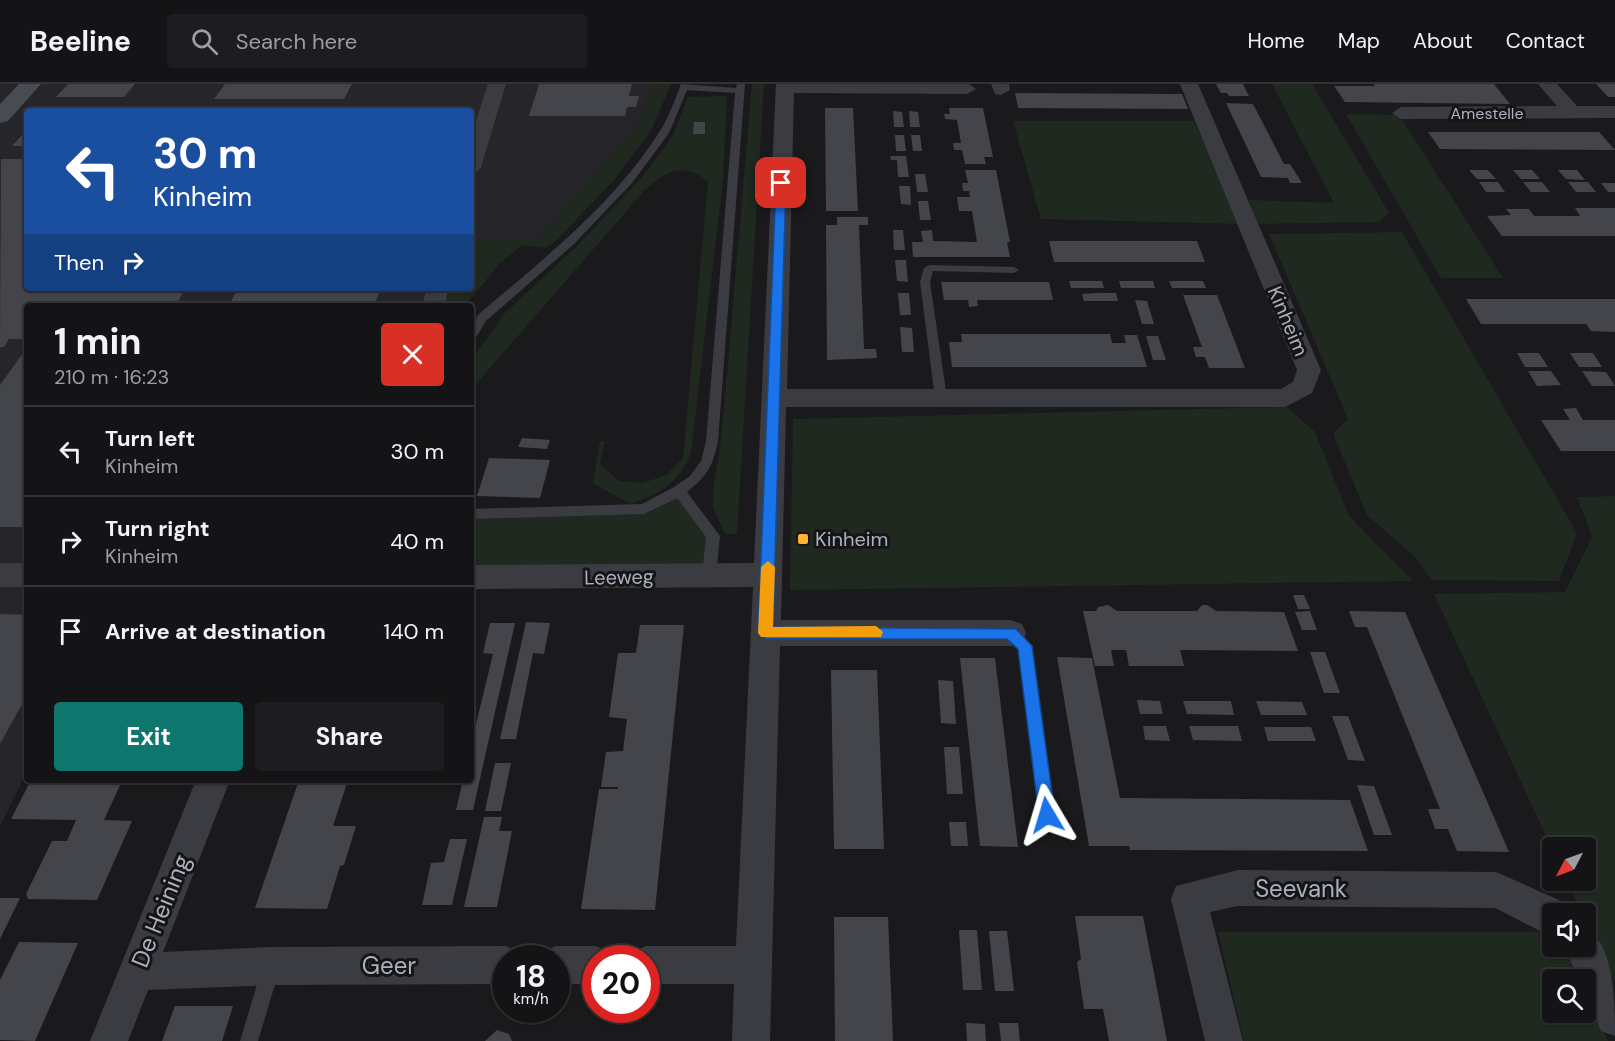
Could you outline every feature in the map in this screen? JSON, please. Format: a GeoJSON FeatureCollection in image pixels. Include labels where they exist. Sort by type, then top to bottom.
{"type":"FeatureCollection","features":[{"type":"Feature","properties":{"kind":"street"},"geometry":{"type":"LineString","coordinates":[[0,116],[31,84]]}},
{"type":"Feature","properties":{"kind":"street"},"geometry":{"type":"LineString","coordinates":[[474,157],[497,84]]}},
{"type":"Feature","properties":{"kind":"street","name":"Kinheim"},"geometry":{"type":"LineString","coordinates":[[773,398],[1285,398],[1303,387],[1309,369],[1189,84]]}},
{"type":"Feature","properties":{"kind":"street"},"geometry":{"type":"LineString","coordinates":[[1547,84],[1572,112]]}},
{"type":"Feature","properties":{"kind":"street"},"geometry":{"type":"LineString","coordinates":[[751,1041],[785,86],[967,89]]}},
{"type":"Feature","properties":{"kind":"street","name":"Amestelle"},"geometry":{"type":"LineString","coordinates":[[1401,113],[1615,112]]}},
{"type":"Feature","properties":{"kind":"street"},"geometry":{"type":"LineString","coordinates":[[0,575],[24,575]]}},
{"type":"Feature","properties":{"kind":"street","name":"Leeweg"},"geometry":{"type":"LineString","coordinates":[[474,577],[768,575]]}},
{"type":"Feature","properties":{"kind":"street"},"geometry":{"type":"LineString","coordinates":[[766,633],[1011,633]]}},
{"type":"Feature","properties":{"kind":"street","name":"De Heining"},"geometry":{"type":"LineString","coordinates":[[110,1041],[212,783]]}},
{"type":"Feature","properties":{"kind":"street","name":"Seevank"},"geometry":{"type":"LineString","coordinates":[[1224,1041],[1189,899],[1238,888],[1496,890],[1542,911]]}},
{"type":"Feature","properties":{"kind":"street"},"geometry":{"type":"LineString","coordinates":[[1586,957],[1615,1017]]}},
{"type":"Feature","properties":{"kind":"street","name":"Geer"},"geometry":{"type":"LineString","coordinates":[[137,972],[272,966],[492,965]]}},
{"type":"Feature","properties":{"kind":"street"},"geometry":{"type":"LineString","coordinates":[[660,965],[754,965]]}},
{"type":"Feature","properties":{"kind":"lane"},"geometry":{"type":"LineString","coordinates":[[474,331],[482,318],[570,242],[629,181],[664,133],[684,86],[740,87],[712,441],[707,463],[679,491],[644,509],[626,512],[474,514]]}},
{"type":"Feature","properties":{"kind":"lane"},"geometry":{"type":"LineString","coordinates":[[941,398],[924,282],[930,268],[1014,270]]}},
{"type":"Feature","properties":{"kind":"lane"},"geometry":{"type":"LineString","coordinates":[[679,491],[712,536],[709,576]]}},
{"type":"Feature","properties":{"kind":"lane"},"geometry":{"type":"LineString","coordinates":[[1011,633],[1025,646],[1047,815]]}},
{"type":"Feature","properties":{"kind":"lane"},"geometry":{"type":"LineString","coordinates":[[249,1041],[272,966]]}},
{"type":"Feature","properties":{"kind":"shaded area"},"geometry":{"type":"Polygon","coordinates":[[[0,84],[653,84],[635,127],[537,239],[474,239],[474,108],[24,108],[24,291],[451,291],[447,303],[24,303],[24,777],[0,826],[0,84]]]}},
{"type":"Feature","properties":{"kind":"green space"},"geometry":{"type":"Polygon","coordinates":[[[653,84],[671,84],[651,131],[613,181],[558,239],[546,248],[522,245],[499,264],[467,303],[447,303],[451,291],[474,291],[474,239],[537,239],[635,127],[653,84]]]}},
{"type":"Feature","properties":{"kind":"green space"},"geometry":{"type":"Polygon","coordinates":[[[752,84],[764,84],[737,534],[725,534],[713,507],[713,488],[720,449],[726,387],[752,84]]]}},
{"type":"Feature","properties":{"kind":"green space"},"geometry":{"type":"Polygon","coordinates":[[[1272,84],[1312,84],[1389,213],[1379,222],[1257,224],[1249,200],[1334,203],[1272,84]]]}},
{"type":"Feature","properties":{"kind":"green space"},"geometry":{"type":"Polygon","coordinates":[[[727,96],[723,180],[691,453],[681,472],[667,486],[630,504],[593,483],[600,441],[605,441],[600,464],[619,481],[643,483],[666,475],[683,458],[708,181],[689,171],[681,170],[666,174],[659,179],[643,192],[474,387],[474,357],[504,314],[576,247],[643,176],[672,137],[688,97],[727,96]]]}},
{"type":"Feature","properties":{"kind":"green space"},"geometry":{"type":"Polygon","coordinates":[[[1346,114],[1399,115],[1503,278],[1441,278],[1346,114]]]}},
{"type":"Feature","properties":{"kind":"green space"},"geometry":{"type":"Polygon","coordinates":[[[1013,121],[1194,121],[1241,224],[1041,219],[1013,121]]]}},
{"type":"Feature","properties":{"kind":"green space"},"geometry":{"type":"Polygon","coordinates":[[[1402,232],[1577,533],[1559,581],[1431,580],[1417,559],[1367,515],[1333,434],[1348,419],[1269,234],[1402,232]]]}},
{"type":"Feature","properties":{"kind":"green space"},"geometry":{"type":"Polygon","coordinates":[[[1287,407],[1315,432],[1349,516],[1413,581],[790,590],[793,419],[1287,407]]]}},
{"type":"Feature","properties":{"kind":"green space"},"geometry":{"type":"Polygon","coordinates":[[[679,491],[712,536],[710,564],[477,568],[474,563],[474,514],[626,511],[679,491]]]}},
{"type":"Feature","properties":{"kind":"green space"},"geometry":{"type":"Polygon","coordinates":[[[1615,496],[1615,983],[1596,942],[1596,903],[1577,903],[1572,891],[1596,891],[1596,837],[1546,837],[1434,594],[1565,592],[1592,537],[1577,497],[1615,496]]]}},
{"type":"Feature","properties":{"kind":"green space"},"geometry":{"type":"Polygon","coordinates":[[[1218,932],[1542,932],[1542,957],[1570,957],[1576,969],[1542,969],[1542,1023],[1596,1023],[1596,1014],[1608,1041],[1244,1041],[1218,932]]]}},
{"type":"Feature","properties":{"kind":"building"},"geometry":{"type":"Polygon","coordinates":[[[68,84],[135,84],[124,97],[56,97],[68,84]]]}},
{"type":"Feature","properties":{"kind":"building"},"geometry":{"type":"Polygon","coordinates":[[[225,84],[352,84],[344,99],[214,99],[225,84]]]}},
{"type":"Feature","properties":{"kind":"building"},"geometry":{"type":"Polygon","coordinates":[[[539,84],[632,84],[629,96],[639,96],[636,107],[627,107],[625,116],[529,116],[539,84]]]}},
{"type":"Feature","properties":{"kind":"building"},"geometry":{"type":"Polygon","coordinates":[[[1216,84],[1243,84],[1249,96],[1229,96],[1227,93],[1221,93],[1216,84]]]}},
{"type":"Feature","properties":{"kind":"building"},"geometry":{"type":"Polygon","coordinates":[[[1374,84],[1494,84],[1510,104],[1345,102],[1334,86],[1375,86],[1374,84]]]}},
{"type":"Feature","properties":{"kind":"building"},"geometry":{"type":"Polygon","coordinates":[[[1596,84],[1615,84],[1615,97],[1608,97],[1596,84]]]}},
{"type":"Feature","properties":{"kind":"building"},"geometry":{"type":"Polygon","coordinates":[[[1015,93],[1182,94],[1188,109],[1018,108],[1015,93]]]}},
{"type":"Feature","properties":{"kind":"building"},"geometry":{"type":"Polygon","coordinates":[[[1226,103],[1253,104],[1284,164],[1290,164],[1302,183],[1290,183],[1288,178],[1261,177],[1226,103]]]}},
{"type":"Feature","properties":{"kind":"building"},"geometry":{"type":"Polygon","coordinates":[[[825,108],[853,108],[858,211],[826,211],[825,108]]]}},
{"type":"Feature","properties":{"kind":"building"},"geometry":{"type":"Polygon","coordinates":[[[949,108],[983,108],[993,157],[984,157],[986,164],[965,164],[962,150],[954,150],[953,143],[961,143],[957,120],[945,119],[944,114],[950,114],[949,108]]]}},
{"type":"Feature","properties":{"kind":"building"},"geometry":{"type":"Polygon","coordinates":[[[893,111],[902,112],[904,127],[894,127],[893,111]]]}},
{"type":"Feature","properties":{"kind":"building"},"geometry":{"type":"Polygon","coordinates":[[[909,111],[918,112],[920,127],[910,127],[909,111]]]}},
{"type":"Feature","properties":{"kind":"building"},"geometry":{"type":"Polygon","coordinates":[[[694,122],[705,122],[705,134],[693,134],[694,122]]]}},
{"type":"Feature","properties":{"kind":"building"},"geometry":{"type":"Polygon","coordinates":[[[1428,132],[1599,132],[1615,150],[1440,149],[1428,132]]]}},
{"type":"Feature","properties":{"kind":"building"},"geometry":{"type":"Polygon","coordinates":[[[24,133],[24,146],[12,146],[24,133]]]}},
{"type":"Feature","properties":{"kind":"building"},"geometry":{"type":"Polygon","coordinates":[[[895,135],[904,135],[906,151],[896,151],[895,135]]]}},
{"type":"Feature","properties":{"kind":"building"},"geometry":{"type":"Polygon","coordinates":[[[911,135],[920,135],[922,151],[913,151],[911,135]]]}},
{"type":"Feature","properties":{"kind":"building"},"geometry":{"type":"Polygon","coordinates":[[[890,156],[906,156],[909,177],[898,177],[897,160],[891,160],[890,156]]]}},
{"type":"Feature","properties":{"kind":"building"},"geometry":{"type":"Polygon","coordinates":[[[1,159],[24,159],[24,291],[184,291],[177,303],[24,303],[24,339],[9,339],[4,347],[0,347],[1,159]]]}},
{"type":"Feature","properties":{"kind":"building"},"geometry":{"type":"Polygon","coordinates":[[[965,170],[996,170],[1010,242],[1007,242],[1010,257],[913,257],[912,242],[923,242],[921,231],[932,230],[933,241],[977,242],[972,211],[959,211],[957,197],[970,197],[969,191],[963,191],[962,183],[968,183],[965,170]]]}},
{"type":"Feature","properties":{"kind":"building"},"geometry":{"type":"Polygon","coordinates":[[[1469,170],[1488,170],[1496,179],[1477,179],[1469,170]]]}},
{"type":"Feature","properties":{"kind":"building"},"geometry":{"type":"Polygon","coordinates":[[[1513,170],[1532,170],[1540,179],[1521,179],[1513,170]]]}},
{"type":"Feature","properties":{"kind":"building"},"geometry":{"type":"Polygon","coordinates":[[[1558,170],[1577,170],[1585,180],[1566,179],[1558,170]]]}},
{"type":"Feature","properties":{"kind":"building"},"geometry":{"type":"Polygon","coordinates":[[[915,174],[925,174],[928,192],[917,192],[915,174]]]}},
{"type":"Feature","properties":{"kind":"building"},"geometry":{"type":"Polygon","coordinates":[[[1479,182],[1498,182],[1505,192],[1486,192],[1479,182]]]}},
{"type":"Feature","properties":{"kind":"building"},"geometry":{"type":"Polygon","coordinates":[[[1523,182],[1542,182],[1550,192],[1531,192],[1523,182]]]}},
{"type":"Feature","properties":{"kind":"building"},"geometry":{"type":"Polygon","coordinates":[[[1568,182],[1588,182],[1596,192],[1576,192],[1568,182]]]}},
{"type":"Feature","properties":{"kind":"building"},"geometry":{"type":"Polygon","coordinates":[[[1601,183],[1615,183],[1615,192],[1608,192],[1601,183]]]}},
{"type":"Feature","properties":{"kind":"building"},"geometry":{"type":"Polygon","coordinates":[[[899,186],[910,186],[911,205],[901,204],[899,186]]]}},
{"type":"Feature","properties":{"kind":"building"},"geometry":{"type":"Polygon","coordinates":[[[918,201],[928,201],[931,220],[920,220],[918,201]]]}},
{"type":"Feature","properties":{"kind":"building"},"geometry":{"type":"Polygon","coordinates":[[[1575,208],[1615,208],[1615,236],[1502,236],[1487,216],[1511,215],[1506,209],[1529,209],[1534,216],[1580,216],[1575,208]]]}},
{"type":"Feature","properties":{"kind":"building"},"geometry":{"type":"Polygon","coordinates":[[[837,217],[868,217],[868,225],[859,225],[864,349],[876,349],[877,358],[827,360],[826,225],[837,225],[837,217]]]}},
{"type":"Feature","properties":{"kind":"building"},"geometry":{"type":"Polygon","coordinates":[[[893,230],[903,230],[905,250],[894,250],[893,230]]]}},
{"type":"Feature","properties":{"kind":"building"},"geometry":{"type":"Polygon","coordinates":[[[1049,241],[1197,241],[1205,262],[1054,262],[1049,241]]]}},
{"type":"Feature","properties":{"kind":"building"},"geometry":{"type":"Polygon","coordinates":[[[895,260],[906,260],[908,282],[897,281],[895,260]]]}},
{"type":"Feature","properties":{"kind":"building"},"geometry":{"type":"Polygon","coordinates":[[[1069,281],[1102,281],[1104,288],[1071,288],[1069,281]]]}},
{"type":"Feature","properties":{"kind":"building"},"geometry":{"type":"Polygon","coordinates":[[[1119,281],[1153,281],[1155,288],[1121,288],[1119,281]]]}},
{"type":"Feature","properties":{"kind":"building"},"geometry":{"type":"Polygon","coordinates":[[[1169,281],[1203,281],[1206,288],[1172,288],[1169,281]]]}},
{"type":"Feature","properties":{"kind":"building"},"geometry":{"type":"Polygon","coordinates":[[[941,282],[1049,282],[1053,300],[977,300],[978,306],[969,307],[968,300],[944,300],[941,282]]]}},
{"type":"Feature","properties":{"kind":"building"},"geometry":{"type":"Polygon","coordinates":[[[236,291],[380,291],[375,303],[230,303],[236,291]]]}},
{"type":"Feature","properties":{"kind":"building"},"geometry":{"type":"Polygon","coordinates":[[[898,293],[909,293],[911,315],[900,315],[898,293]]]}},
{"type":"Feature","properties":{"kind":"building"},"geometry":{"type":"Polygon","coordinates":[[[1116,293],[1118,301],[1084,301],[1082,294],[1116,293]]]}},
{"type":"Feature","properties":{"kind":"building"},"geometry":{"type":"Polygon","coordinates":[[[1183,295],[1217,295],[1245,368],[1209,368],[1205,357],[1196,357],[1193,347],[1202,347],[1183,295]]]}},
{"type":"Feature","properties":{"kind":"building"},"geometry":{"type":"Polygon","coordinates":[[[1466,299],[1615,299],[1615,332],[1591,331],[1586,324],[1481,324],[1466,299]]]}},
{"type":"Feature","properties":{"kind":"building"},"geometry":{"type":"Polygon","coordinates":[[[1135,300],[1147,301],[1154,324],[1142,324],[1135,300]]]}},
{"type":"Feature","properties":{"kind":"building"},"geometry":{"type":"Polygon","coordinates":[[[900,327],[912,328],[914,352],[902,352],[900,327]]]}},
{"type":"Feature","properties":{"kind":"building"},"geometry":{"type":"Polygon","coordinates":[[[961,334],[1110,334],[1112,343],[1126,343],[1124,335],[1137,335],[1147,367],[952,367],[949,342],[962,342],[961,334]]]}},
{"type":"Feature","properties":{"kind":"building"},"geometry":{"type":"Polygon","coordinates":[[[1146,336],[1158,336],[1166,360],[1153,360],[1146,336]]]}},
{"type":"Feature","properties":{"kind":"building"},"geometry":{"type":"Polygon","coordinates":[[[24,353],[24,527],[0,527],[0,385],[24,353]]]}},
{"type":"Feature","properties":{"kind":"building"},"geometry":{"type":"Polygon","coordinates":[[[1517,353],[1539,353],[1548,367],[1525,367],[1517,353]]]}},
{"type":"Feature","properties":{"kind":"building"},"geometry":{"type":"Polygon","coordinates":[[[1570,353],[1593,353],[1602,367],[1579,367],[1570,353]]]}},
{"type":"Feature","properties":{"kind":"building"},"geometry":{"type":"Polygon","coordinates":[[[1528,371],[1551,371],[1561,385],[1537,386],[1528,371]]]}},
{"type":"Feature","properties":{"kind":"building"},"geometry":{"type":"Polygon","coordinates":[[[1582,371],[1606,372],[1615,386],[1592,386],[1582,371]]]}},
{"type":"Feature","properties":{"kind":"building"},"geometry":{"type":"Polygon","coordinates":[[[1576,408],[1583,420],[1615,420],[1615,451],[1561,451],[1541,420],[1570,420],[1563,409],[1576,408]]]}},
{"type":"Feature","properties":{"kind":"building"},"geometry":{"type":"Polygon","coordinates":[[[522,438],[550,440],[547,449],[518,447],[522,438]]]}},
{"type":"Feature","properties":{"kind":"building"},"geometry":{"type":"Polygon","coordinates":[[[489,458],[550,460],[540,498],[477,496],[489,458]]]}},
{"type":"Feature","properties":{"kind":"building"},"geometry":{"type":"Polygon","coordinates":[[[1293,595],[1304,595],[1310,609],[1298,609],[1293,595]]]}},
{"type":"Feature","properties":{"kind":"building"},"geometry":{"type":"Polygon","coordinates":[[[1108,605],[1117,611],[1197,611],[1202,605],[1207,605],[1216,611],[1284,612],[1298,651],[1180,650],[1184,666],[1129,666],[1126,650],[1111,650],[1114,666],[1095,666],[1083,611],[1096,611],[1098,607],[1108,605]]]}},
{"type":"Feature","properties":{"kind":"building"},"geometry":{"type":"Polygon","coordinates":[[[1310,611],[1317,630],[1302,630],[1295,612],[1310,611]]]}},
{"type":"Feature","properties":{"kind":"building"},"geometry":{"type":"Polygon","coordinates":[[[1349,611],[1405,612],[1509,852],[1457,851],[1448,829],[1435,829],[1428,809],[1440,809],[1367,627],[1355,627],[1349,611]]]}},
{"type":"Feature","properties":{"kind":"building"},"geometry":{"type":"Polygon","coordinates":[[[0,614],[24,615],[24,700],[0,744],[0,614]]]}},
{"type":"Feature","properties":{"kind":"building"},"geometry":{"type":"Polygon","coordinates":[[[526,622],[550,623],[544,654],[533,653],[516,739],[500,739],[526,622]]]}},
{"type":"Feature","properties":{"kind":"building"},"geometry":{"type":"Polygon","coordinates":[[[490,623],[515,623],[473,810],[456,810],[462,783],[474,783],[474,733],[493,654],[483,653],[490,623]]]}},
{"type":"Feature","properties":{"kind":"building"},"geometry":{"type":"Polygon","coordinates":[[[640,625],[684,625],[655,910],[581,909],[599,789],[618,789],[618,787],[601,787],[606,752],[623,751],[627,719],[609,717],[618,653],[636,653],[640,625]]]}},
{"type":"Feature","properties":{"kind":"building"},"geometry":{"type":"Polygon","coordinates":[[[1310,652],[1325,652],[1340,693],[1324,693],[1310,652]]]}},
{"type":"Feature","properties":{"kind":"building"},"geometry":{"type":"Polygon","coordinates":[[[1057,657],[1092,658],[1120,798],[1350,800],[1368,851],[1130,850],[1129,846],[1089,846],[1057,657]]]}},
{"type":"Feature","properties":{"kind":"building"},"geometry":{"type":"Polygon","coordinates":[[[960,658],[995,658],[1018,847],[980,846],[960,658]]]}},
{"type":"Feature","properties":{"kind":"building"},"geometry":{"type":"Polygon","coordinates":[[[831,670],[877,670],[884,849],[834,849],[831,670]]]}},
{"type":"Feature","properties":{"kind":"building"},"geometry":{"type":"Polygon","coordinates":[[[938,680],[953,681],[956,724],[941,723],[938,680]]]}},
{"type":"Feature","properties":{"kind":"building"},"geometry":{"type":"Polygon","coordinates":[[[1137,700],[1160,701],[1163,714],[1140,714],[1137,700]]]}},
{"type":"Feature","properties":{"kind":"building"},"geometry":{"type":"Polygon","coordinates":[[[1183,701],[1231,701],[1234,715],[1187,714],[1183,701]]]}},
{"type":"Feature","properties":{"kind":"building"},"geometry":{"type":"Polygon","coordinates":[[[1256,701],[1302,702],[1307,715],[1261,715],[1256,701]]]}},
{"type":"Feature","properties":{"kind":"building"},"geometry":{"type":"Polygon","coordinates":[[[1332,716],[1348,716],[1365,761],[1348,760],[1332,716]]]}},
{"type":"Feature","properties":{"kind":"building"},"geometry":{"type":"Polygon","coordinates":[[[1143,726],[1166,726],[1170,741],[1145,740],[1143,726]]]}},
{"type":"Feature","properties":{"kind":"building"},"geometry":{"type":"Polygon","coordinates":[[[1189,726],[1238,726],[1242,741],[1193,740],[1189,726]]]}},
{"type":"Feature","properties":{"kind":"building"},"geometry":{"type":"Polygon","coordinates":[[[1264,727],[1311,727],[1316,741],[1268,741],[1264,727]]]}},
{"type":"Feature","properties":{"kind":"building"},"geometry":{"type":"Polygon","coordinates":[[[944,747],[959,747],[963,794],[947,794],[944,747]]]}},
{"type":"Feature","properties":{"kind":"building"},"geometry":{"type":"Polygon","coordinates":[[[495,763],[511,763],[501,811],[485,811],[495,763]]]}},
{"type":"Feature","properties":{"kind":"building"},"geometry":{"type":"Polygon","coordinates":[[[29,783],[121,783],[104,820],[132,821],[97,900],[28,899],[26,894],[52,841],[67,841],[76,820],[11,819],[29,783]]]}},
{"type":"Feature","properties":{"kind":"building"},"geometry":{"type":"Polygon","coordinates":[[[298,783],[347,783],[333,826],[356,826],[344,865],[340,866],[327,909],[255,908],[298,783]]]}},
{"type":"Feature","properties":{"kind":"building"},"geometry":{"type":"Polygon","coordinates":[[[1357,785],[1374,786],[1392,835],[1374,835],[1357,785]]]}},
{"type":"Feature","properties":{"kind":"building"},"geometry":{"type":"Polygon","coordinates":[[[484,817],[502,817],[499,831],[512,831],[497,907],[464,907],[484,817]]]}},
{"type":"Feature","properties":{"kind":"building"},"geometry":{"type":"Polygon","coordinates":[[[949,822],[966,822],[968,846],[951,846],[949,822]]]}},
{"type":"Feature","properties":{"kind":"building"},"geometry":{"type":"Polygon","coordinates":[[[450,839],[467,839],[452,905],[422,905],[431,863],[444,862],[450,839]]]}},
{"type":"Feature","properties":{"kind":"building"},"geometry":{"type":"Polygon","coordinates":[[[0,898],[20,898],[0,939],[0,898]]]}},
{"type":"Feature","properties":{"kind":"building"},"geometry":{"type":"Polygon","coordinates":[[[1075,916],[1143,916],[1167,1041],[1109,1041],[1103,1009],[1084,1009],[1077,962],[1081,959],[1075,916]]]}},
{"type":"Feature","properties":{"kind":"building"},"geometry":{"type":"Polygon","coordinates":[[[834,917],[888,917],[893,1041],[835,1041],[834,917]]]}},
{"type":"Feature","properties":{"kind":"building"},"geometry":{"type":"Polygon","coordinates":[[[959,930],[977,930],[982,990],[963,990],[959,930]]]}},
{"type":"Feature","properties":{"kind":"building"},"geometry":{"type":"Polygon","coordinates":[[[989,931],[1007,931],[1014,991],[995,991],[989,931]]]}},
{"type":"Feature","properties":{"kind":"building"},"geometry":{"type":"Polygon","coordinates":[[[19,942],[78,943],[35,1041],[0,1040],[0,980],[19,942]]]}},
{"type":"Feature","properties":{"kind":"building"},"geometry":{"type":"Polygon","coordinates":[[[175,1006],[233,1006],[222,1041],[162,1041],[175,1006]]]}},
{"type":"Feature","properties":{"kind":"building"},"geometry":{"type":"Polygon","coordinates":[[[966,1023],[985,1024],[986,1041],[967,1041],[966,1023]]]}},
{"type":"Feature","properties":{"kind":"building"},"geometry":{"type":"Polygon","coordinates":[[[999,1023],[1018,1023],[1020,1041],[1001,1041],[999,1023]]]}},
{"type":"Feature","properties":{"kind":"building"},"geometry":{"type":"Polygon","coordinates":[[[497,1030],[509,1034],[512,1041],[485,1041],[497,1030]]]}},
{"type":"Feature","properties":{"kind":"slow traffic"},"geometry":{"type":"LineString","coordinates":[[768,567],[766,633],[876,632]]}},
{"type":"Feature","properties":{"kind":"place","name":"Kinheim"},"geometry":{"type":"Point","coordinates":[803,539]}},
{"type":"Feature","properties":{"kind":"route"},"geometry":{"type":"LineString","coordinates":[[781,183],[766,633],[1011,633],[1025,646],[1047,815]]}}]}
